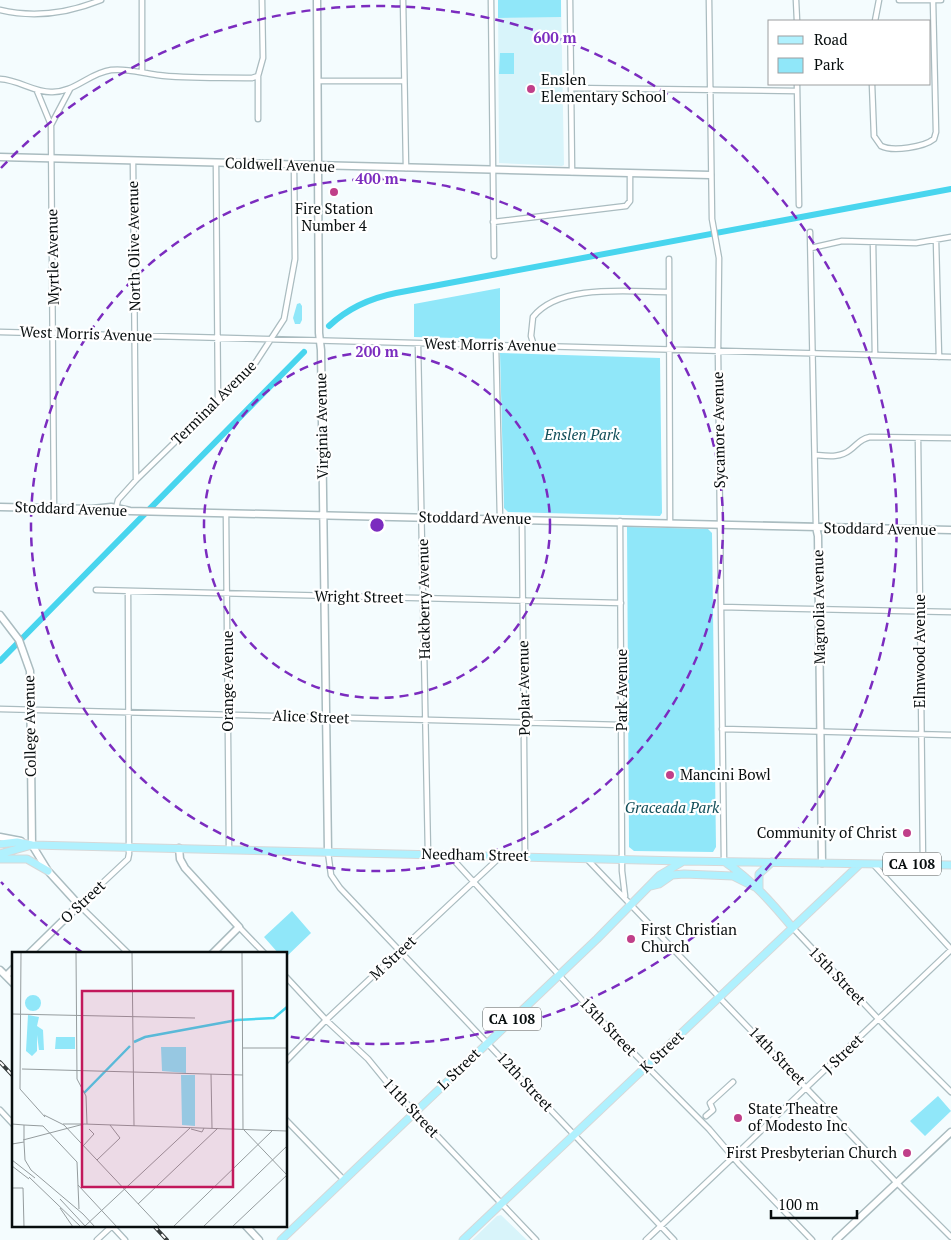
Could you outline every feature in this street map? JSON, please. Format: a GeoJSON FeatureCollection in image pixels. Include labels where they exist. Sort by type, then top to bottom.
{"type":"FeatureCollection","features":[{"type":"Feature","properties":{"kind":"main road"},"geometry":{"type":"LineString","coordinates":[[0,844],[30,844]]}},
{"type":"Feature","properties":{"kind":"main road"},"geometry":{"type":"LineString","coordinates":[[0,854],[30,844]]}},
{"type":"Feature","properties":{"kind":"main road","name":"Needham Street"},"geometry":{"type":"LineString","coordinates":[[30,844],[682,861],[951,865]]}},
{"type":"Feature","properties":{"kind":"main road"},"geometry":{"type":"LineString","coordinates":[[0,859],[27,859],[48,871]]}},
{"type":"Feature","properties":{"kind":"main road","name":"L Street"},"geometry":{"type":"LineString","coordinates":[[281,1240],[660,875],[682,861]]}},
{"type":"Feature","properties":{"kind":"main road","name":"15th Street"},"geometry":{"type":"LineString","coordinates":[[724,861],[744,874],[792,927]]}},
{"type":"Feature","properties":{"kind":"main road"},"geometry":{"type":"LineString","coordinates":[[650,886],[659,884],[672,875],[684,874],[733,876],[759,889],[759,874],[772,862]]}},
{"type":"Feature","properties":{"kind":"main road","name":"K Street"},"geometry":{"type":"LineString","coordinates":[[464,1240],[573,1134],[860,864]]}},
{"type":"Feature","properties":{"kind":"street"},"geometry":{"type":"LineString","coordinates":[[0,10],[31,14],[56,13],[101,0]]}},
{"type":"Feature","properties":{"kind":"street"},"geometry":{"type":"LineString","coordinates":[[142,0],[142,72]]}},
{"type":"Feature","properties":{"kind":"street"},"geometry":{"type":"LineString","coordinates":[[258,119],[259,73],[263,58],[262,0]]}},
{"type":"Feature","properties":{"kind":"street","name":"Virginia Avenue"},"geometry":{"type":"LineString","coordinates":[[316,0],[328,852]]}},
{"type":"Feature","properties":{"kind":"street"},"geometry":{"type":"LineString","coordinates":[[403,0],[406,168]]}},
{"type":"Feature","properties":{"kind":"street"},"geometry":{"type":"LineString","coordinates":[[491,0],[494,256]]}},
{"type":"Feature","properties":{"kind":"street"},"geometry":{"type":"LineString","coordinates":[[570,0],[572,173]]}},
{"type":"Feature","properties":{"kind":"street","name":"Sycamore Avenue"},"geometry":{"type":"LineString","coordinates":[[709,0],[710,176],[713,228],[719,258],[718,351],[724,861]]}},
{"type":"Feature","properties":{"kind":"street"},"geometry":{"type":"LineString","coordinates":[[796,0],[797,20]]}},
{"type":"Feature","properties":{"kind":"street"},"geometry":{"type":"LineString","coordinates":[[874,20],[879,0]]}},
{"type":"Feature","properties":{"kind":"street"},"geometry":{"type":"LineString","coordinates":[[899,0],[941,0]]}},
{"type":"Feature","properties":{"kind":"street"},"geometry":{"type":"LineString","coordinates":[[872,85],[873,130],[877,143],[885,148],[894,149],[933,140],[936,132],[933,1]]}},
{"type":"Feature","properties":{"kind":"street"},"geometry":{"type":"LineString","coordinates":[[0,79],[17,82],[37,91],[53,92],[70,88],[104,72],[129,69],[157,75],[252,78],[259,73]]}},
{"type":"Feature","properties":{"kind":"street"},"geometry":{"type":"LineString","coordinates":[[318,81],[404,81]]}},
{"type":"Feature","properties":{"kind":"street"},"geometry":{"type":"LineString","coordinates":[[797,85],[799,205]]}},
{"type":"Feature","properties":{"kind":"street","name":"Myrtle Avenue"},"geometry":{"type":"LineString","coordinates":[[51,125],[70,88]]}},
{"type":"Feature","properties":{"kind":"street"},"geometry":{"type":"LineString","coordinates":[[571,88],[797,91]]}},
{"type":"Feature","properties":{"kind":"street","name":"Myrtle Avenue"},"geometry":{"type":"LineString","coordinates":[[37,91],[51,125],[54,509]]}},
{"type":"Feature","properties":{"kind":"street","name":"Coldwell Avenue"},"geometry":{"type":"LineString","coordinates":[[0,157],[710,176]]}},
{"type":"Feature","properties":{"kind":"street","name":"North Olive Avenue"},"geometry":{"type":"LineString","coordinates":[[133,161],[136,480]]}},
{"type":"Feature","properties":{"kind":"street"},"geometry":{"type":"LineString","coordinates":[[216,164],[218,402]]}},
{"type":"Feature","properties":{"kind":"street","name":"Terminal Avenue"},"geometry":{"type":"LineString","coordinates":[[116,508],[118,499],[136,480],[254,365],[284,319],[294,274],[294,166]]}},
{"type":"Feature","properties":{"kind":"street"},"geometry":{"type":"LineString","coordinates":[[493,222],[626,206],[630,201],[630,175]]}},
{"type":"Feature","properties":{"kind":"street","name":"Magnolia Avenue"},"geometry":{"type":"LineString","coordinates":[[810,232],[819,609],[822,863]]}},
{"type":"Feature","properties":{"kind":"street"},"geometry":{"type":"LineString","coordinates":[[811,248],[842,241],[916,243],[951,237]]}},
{"type":"Feature","properties":{"kind":"street"},"geometry":{"type":"LineString","coordinates":[[936,240],[939,357]]}},
{"type":"Feature","properties":{"kind":"street"},"geometry":{"type":"LineString","coordinates":[[873,242],[875,355]]}},
{"type":"Feature","properties":{"kind":"street"},"geometry":{"type":"LineString","coordinates":[[669,259],[670,522]]}},
{"type":"Feature","properties":{"kind":"street"},"geometry":{"type":"LineString","coordinates":[[534,346],[531,336],[533,318],[546,306],[567,298],[592,292],[669,292]]}},
{"type":"Feature","properties":{"kind":"street","name":"West Morris Avenue"},"geometry":{"type":"LineString","coordinates":[[0,332],[951,357]]}},
{"type":"Feature","properties":{"kind":"street","name":"Hackberry Avenue"},"geometry":{"type":"LineString","coordinates":[[418,344],[428,854]]}},
{"type":"Feature","properties":{"kind":"street"},"geometry":{"type":"LineString","coordinates":[[496,346],[500,519]]}},
{"type":"Feature","properties":{"kind":"street"},"geometry":{"type":"LineString","coordinates":[[815,455],[839,456],[865,438],[951,438]]}},
{"type":"Feature","properties":{"kind":"street","name":"Elmwood Avenue"},"geometry":{"type":"LineString","coordinates":[[918,438],[924,864]]}},
{"type":"Feature","properties":{"kind":"street","name":"Stoddard Avenue"},"geometry":{"type":"LineString","coordinates":[[0,507],[54,509],[116,508],[138,511],[951,530]]}},
{"type":"Feature","properties":{"kind":"street","name":"Orange Avenue"},"geometry":{"type":"LineString","coordinates":[[226,513],[229,849]]}},
{"type":"Feature","properties":{"kind":"street","name":"Poplar Avenue"},"geometry":{"type":"LineString","coordinates":[[522,519],[525,856]]}},
{"type":"Feature","properties":{"kind":"street","name":"Park Avenue"},"geometry":{"type":"LineString","coordinates":[[620,521],[623,859]]}},
{"type":"Feature","properties":{"kind":"street","name":"Wright Street"},"geometry":{"type":"LineString","coordinates":[[96,590],[621,603]]}},
{"type":"Feature","properties":{"kind":"street"},"geometry":{"type":"LineString","coordinates":[[128,591],[130,847]]}},
{"type":"Feature","properties":{"kind":"street"},"geometry":{"type":"LineString","coordinates":[[722,607],[951,612]]}},
{"type":"Feature","properties":{"kind":"street","name":"College Avenue"},"geometry":{"type":"LineString","coordinates":[[0,615],[23,647],[30,671],[30,844]]}},
{"type":"Feature","properties":{"kind":"street","name":"Alice Street"},"geometry":{"type":"LineString","coordinates":[[0,709],[622,725]]}},
{"type":"Feature","properties":{"kind":"street"},"geometry":{"type":"LineString","coordinates":[[722,729],[951,734]]}},
{"type":"Feature","properties":{"kind":"street","name":"Needham Street"},"geometry":{"type":"LineString","coordinates":[[0,837],[30,844]]}},
{"type":"Feature","properties":{"kind":"street"},"geometry":{"type":"LineString","coordinates":[[30,844],[48,871],[127,952]]}},
{"type":"Feature","properties":{"kind":"street","name":"O Street"},"geometry":{"type":"LineString","coordinates":[[31,952],[128,858],[130,847]]}},
{"type":"Feature","properties":{"kind":"street"},"geometry":{"type":"LineString","coordinates":[[179,848],[183,866],[262,952]]}},
{"type":"Feature","properties":{"kind":"street","name":"12th Street"},"geometry":{"type":"LineString","coordinates":[[328,852],[329,869],[335,882],[674,1240]]}},
{"type":"Feature","properties":{"kind":"street","name":"13th Street"},"geometry":{"type":"LineString","coordinates":[[449,855],[559,974],[708,1128],[812,1240]]}},
{"type":"Feature","properties":{"kind":"street","name":"M Street"},"geometry":{"type":"LineString","coordinates":[[288,1059],[326,1020],[502,856]]}},
{"type":"Feature","properties":{"kind":"street","name":"14th Street"},"geometry":{"type":"LineString","coordinates":[[586,858],[625,896],[631,905],[951,1237]]}},
{"type":"Feature","properties":{"kind":"street"},"geometry":{"type":"LineString","coordinates":[[623,859],[625,896]]}},
{"type":"Feature","properties":{"kind":"street"},"geometry":{"type":"LineString","coordinates":[[873,864],[951,950]]}},
{"type":"Feature","properties":{"kind":"street"},"geometry":{"type":"LineString","coordinates":[[214,952],[239,927]]}},
{"type":"Feature","properties":{"kind":"street","name":"15th Street"},"geometry":{"type":"LineString","coordinates":[[792,927],[951,1092]]}},
{"type":"Feature","properties":{"kind":"street","name":"J Street"},"geometry":{"type":"LineString","coordinates":[[646,1240],[951,950]]}},
{"type":"Feature","properties":{"kind":"street"},"geometry":{"type":"LineString","coordinates":[[0,970],[12,982]]}},
{"type":"Feature","properties":{"kind":"street"},"geometry":{"type":"LineString","coordinates":[[6,976],[12,970]]}},
{"type":"Feature","properties":{"kind":"street","name":"11th Street"},"geometry":{"type":"LineString","coordinates":[[288,978],[326,1020],[368,1059],[414,1111],[536,1240]]}},
{"type":"Feature","properties":{"kind":"street"},"geometry":{"type":"LineString","coordinates":[[706,1116],[712,1110],[710,1103],[732,1082]]}},
{"type":"Feature","properties":{"kind":"street"},"geometry":{"type":"LineString","coordinates":[[0,1110],[12,1123]]}},
{"type":"Feature","properties":{"kind":"street"},"geometry":{"type":"LineString","coordinates":[[288,1122],[344,1180]]}},
{"type":"Feature","properties":{"kind":"street"},"geometry":{"type":"LineString","coordinates":[[836,1240],[951,1132]]}},
{"type":"Feature","properties":{"kind":"street"},"geometry":{"type":"LineString","coordinates":[[98,1240],[110,1228]]}},
{"type":"Feature","properties":{"kind":"street"},"geometry":{"type":"LineString","coordinates":[[114,1228],[125,1240]]}},
{"type":"Feature","properties":{"kind":"street"},"geometry":{"type":"LineString","coordinates":[[248,1228],[260,1240]]}},
{"type":"Feature","properties":{"kind":"shaded area","name":"Enslen Elementary School"},"geometry":{"type":"Polygon","coordinates":[[[498,0],[561,0],[564,165],[562,166],[499,163],[498,0]]]}},
{"type":"Feature","properties":{"kind":"shaded area"},"geometry":{"type":"Polygon","coordinates":[[[501,1215],[527,1240],[472,1240],[497,1216],[501,1215]]]}},
{"type":"Feature","properties":{"kind":"green space"},"geometry":{"type":"Polygon","coordinates":[[[498,0],[561,0],[561,17],[498,18],[498,0]]]}},
{"type":"Feature","properties":{"kind":"green space"},"geometry":{"type":"Polygon","coordinates":[[[500,53],[514,53],[514,74],[499,74],[500,53]]]}},
{"type":"Feature","properties":{"kind":"green space"},"geometry":{"type":"Polygon","coordinates":[[[500,288],[500,339],[414,337],[414,304],[500,288]]]}},
{"type":"Feature","properties":{"kind":"green space"},"geometry":{"type":"Polygon","coordinates":[[[300,303],[302,306],[302,320],[300,324],[295,324],[293,318],[297,304],[300,303]]]}},
{"type":"Feature","properties":{"kind":"green space","name":"Enslen Park"},"geometry":{"type":"Polygon","coordinates":[[[500,353],[660,358],[662,513],[660,516],[508,512],[504,508],[500,353]]]}},
{"type":"Feature","properties":{"kind":"green space","name":"Graceada Park"},"geometry":{"type":"Polygon","coordinates":[[[627,527],[708,529],[712,533],[716,847],[713,852],[634,851],[629,847],[627,527]]]}},
{"type":"Feature","properties":{"kind":"green space"},"geometry":{"type":"Polygon","coordinates":[[[292,911],[311,933],[288,955],[288,952],[277,952],[264,937],[292,911]]]}},
{"type":"Feature","properties":{"kind":"green space"},"geometry":{"type":"Polygon","coordinates":[[[938,1096],[951,1111],[925,1136],[910,1121],[938,1096]]]}},
{"type":"Feature","properties":{"kind":"waterway"},"geometry":{"type":"LineString","coordinates":[[329,326],[344,314],[360,305],[396,293],[951,189]]}},
{"type":"Feature","properties":{"kind":"waterway"},"geometry":{"type":"LineString","coordinates":[[0,661],[304,352]]}},
{"type":"Feature","properties":{"kind":"railway"},"geometry":{"type":"LineString","coordinates":[[0,1062],[12,1075]]}},
{"type":"Feature","properties":{"kind":"railway"},"geometry":{"type":"LineString","coordinates":[[156,1228],[167,1240]]}},
{"type":"Feature","properties":{"kind":"place","name":"Enslen Elementary School"},"geometry":{"type":"Point","coordinates":[531,89]}},
{"type":"Feature","properties":{"kind":"place","name":"Fire Station Number 4"},"geometry":{"type":"Point","coordinates":[334,192]}},
{"type":"Feature","properties":{"kind":"place","name":"Mancini Bowl"},"geometry":{"type":"Point","coordinates":[670,775]}},
{"type":"Feature","properties":{"kind":"place","name":"Community of Christ"},"geometry":{"type":"Point","coordinates":[907,833]}},
{"type":"Feature","properties":{"kind":"place","name":"First Christian Church"},"geometry":{"type":"Point","coordinates":[631,939]}},
{"type":"Feature","properties":{"kind":"place","name":"State Theatre of Modesto Inc"},"geometry":{"type":"Point","coordinates":[738,1118]}},
{"type":"Feature","properties":{"kind":"place","name":"First Presbyterian Church"},"geometry":{"type":"Point","coordinates":[907,1153]}}]}
